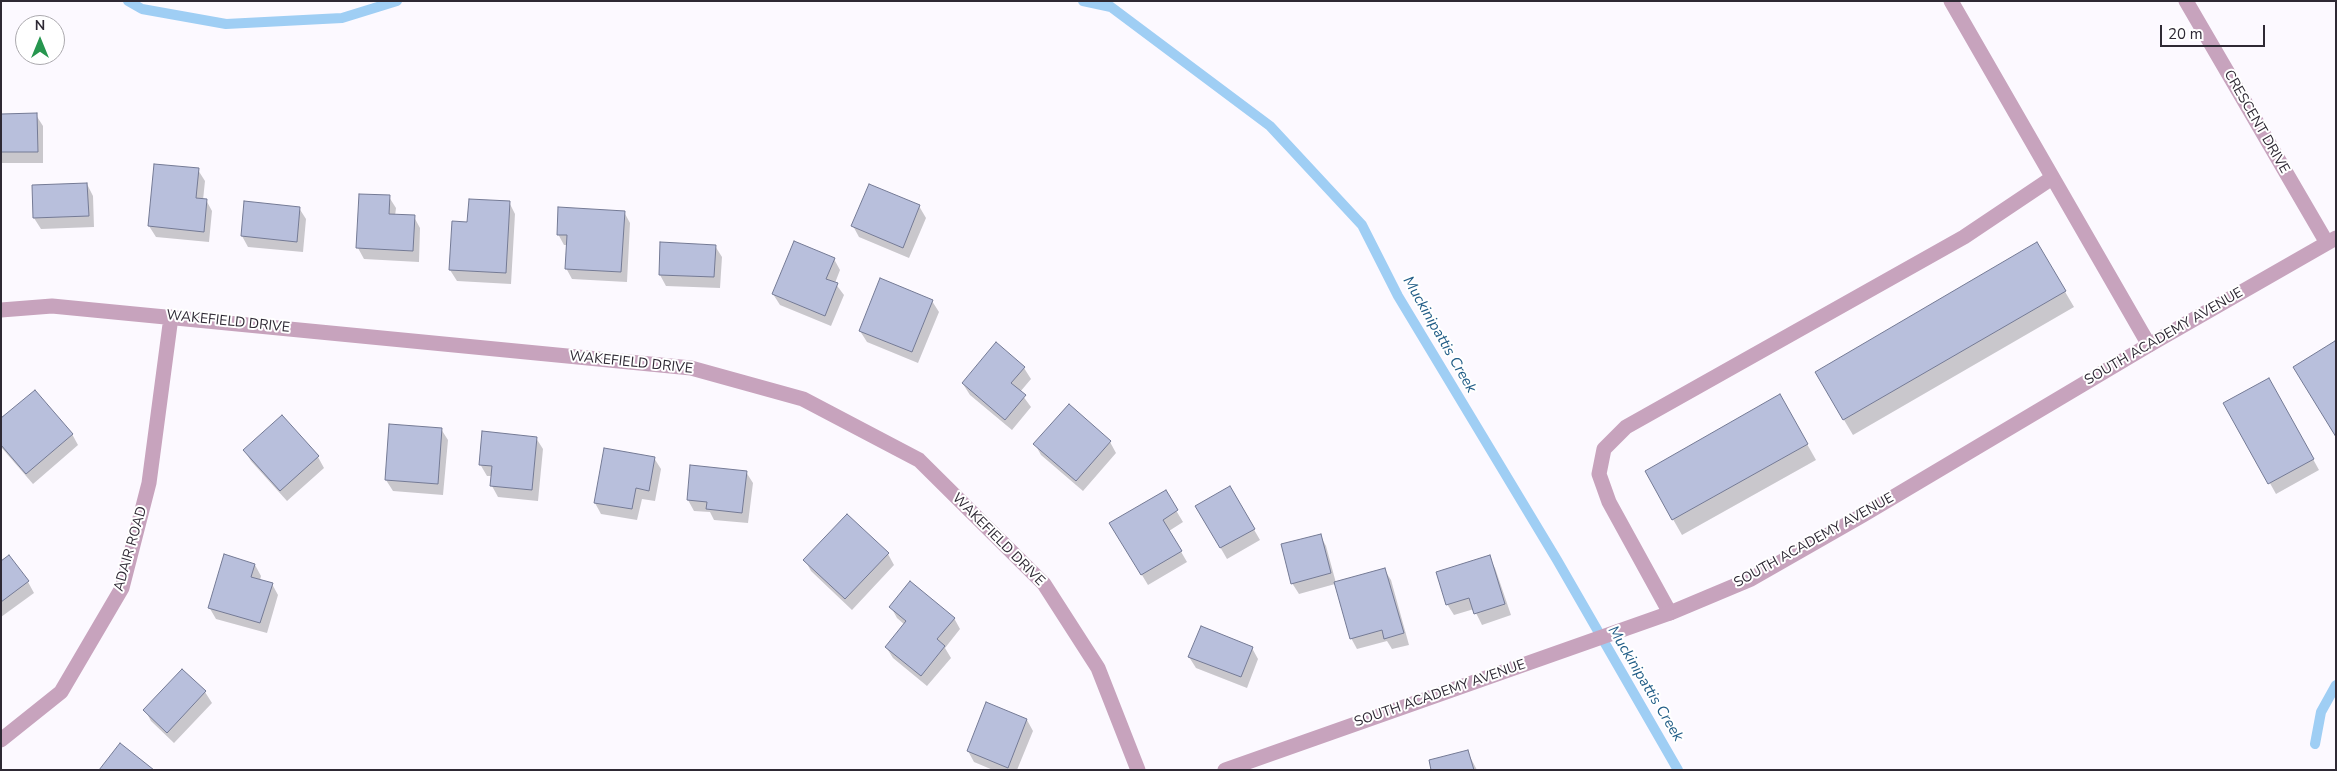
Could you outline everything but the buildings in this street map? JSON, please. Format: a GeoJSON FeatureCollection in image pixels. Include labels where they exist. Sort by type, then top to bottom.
{"type":"FeatureCollection","features":[{"type":"Feature","properties":{"kind":"street"},"geometry":{"type":"LineString","coordinates":[[1951,1],[2149,345]]}},
{"type":"Feature","properties":{"kind":"street","name":"CRESCENT DRIVE"},"geometry":{"type":"LineString","coordinates":[[2186,1],[2331,240]]}},
{"type":"Feature","properties":{"kind":"street"},"geometry":{"type":"LineString","coordinates":[[1670,613],[1609,502],[1599,474],[1604,449],[1626,427],[1964,237],[2052,178]]}},
{"type":"Feature","properties":{"kind":"street","name":"SOUTH ACADEMY AVENUE"},"geometry":{"type":"LineString","coordinates":[[1225,770],[1670,613],[1751,579],[2331,240]]}},
{"type":"Feature","properties":{"kind":"street","name":"WAKEFIELD DRIVE"},"geometry":{"type":"LineString","coordinates":[[1,310],[52,306],[691,368],[803,399],[919,460],[1044,584],[1098,668],[1138,770]]}},
{"type":"Feature","properties":{"kind":"street","name":"ADAIR ROAD"},"geometry":{"type":"LineString","coordinates":[[1,740],[61,692],[122,588],[150,484],[171,317]]}},
{"type":"Feature","properties":{"kind":"waterway","name":"Muckinipattis Creek"},"geometry":{"type":"LineString","coordinates":[[128,1],[142,9],[226,24],[342,18],[397,1]]}},
{"type":"Feature","properties":{"kind":"waterway","name":"Muckinipattis Creek"},"geometry":{"type":"LineString","coordinates":[[1083,1],[1111,7],[1270,126],[1362,225],[1398,296],[1557,560],[1678,770]]}},
{"type":"Feature","properties":{"kind":"waterway"},"geometry":{"type":"LineString","coordinates":[[2315,744],[2321,712],[2336,685]]}}]}
